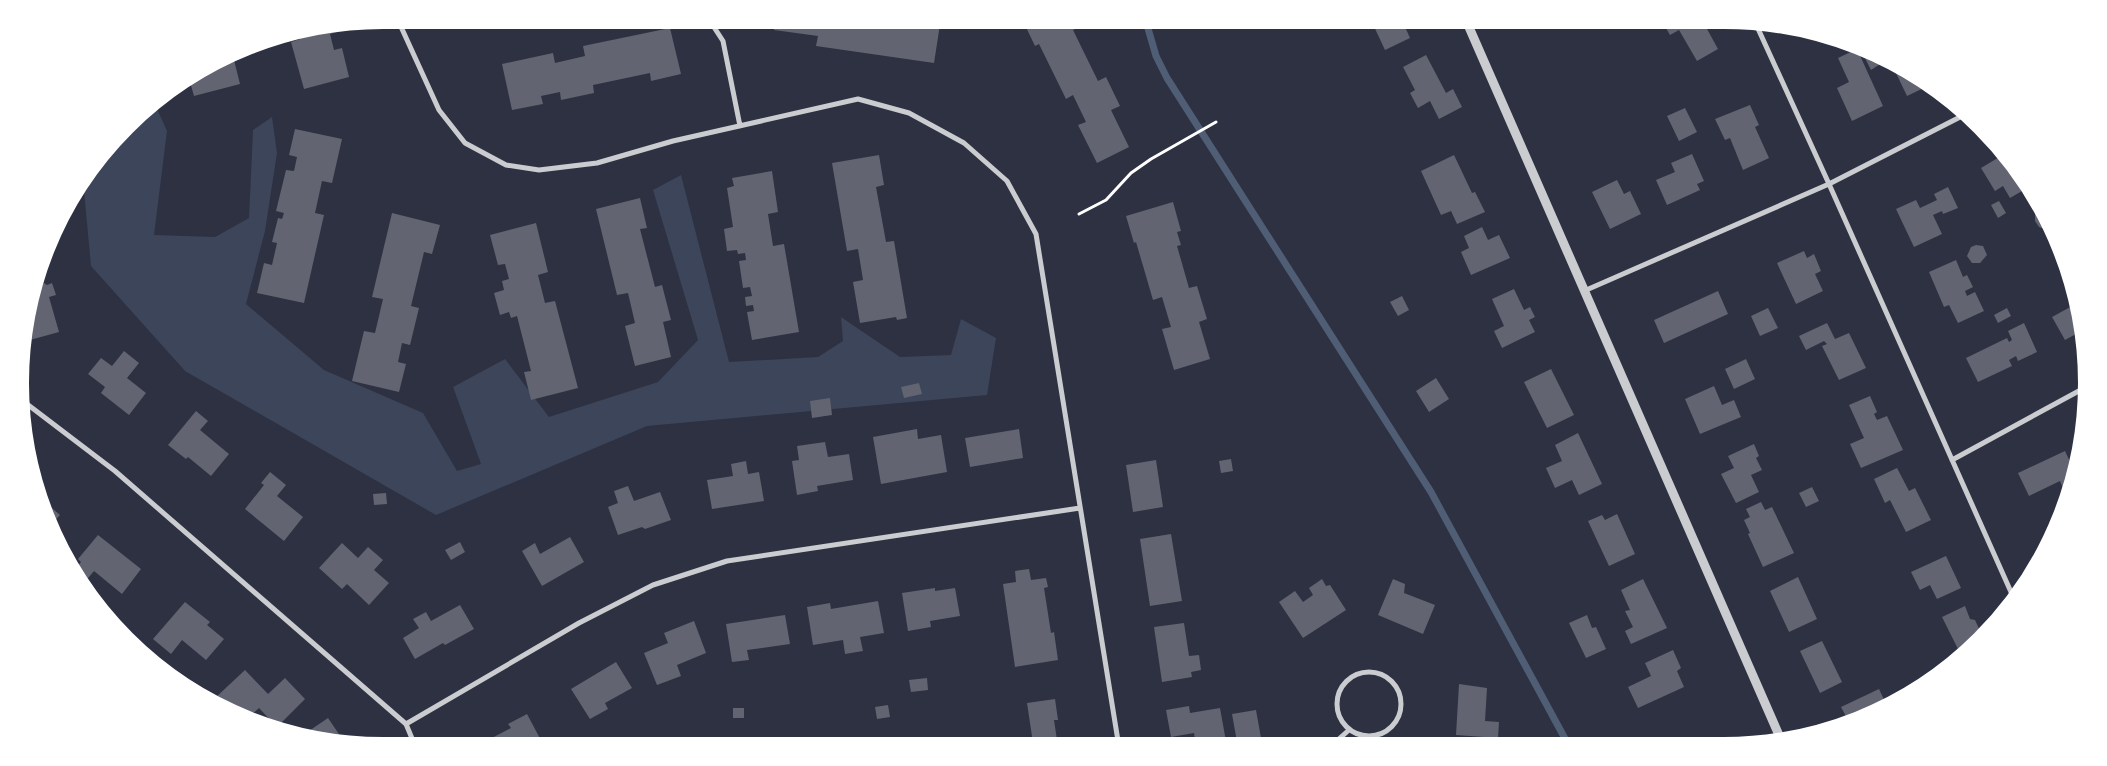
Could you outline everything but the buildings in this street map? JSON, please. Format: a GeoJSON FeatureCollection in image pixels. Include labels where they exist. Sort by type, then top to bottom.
{"type":"FeatureCollection","features":[{"type":"Feature","properties":{"kind":"street"},"geometry":{"type":"LineString","coordinates":[[401,26],[439,110],[464,142],[506,165],[539,170],[597,163],[673,142],[858,99],[909,113],[964,143],[1007,181],[1036,234],[1118,740]]}},
{"type":"Feature","properties":{"kind":"street"},"geometry":{"type":"LineString","coordinates":[[713,26],[722,41],[740,126]]}},
{"type":"Feature","properties":{"kind":"street"},"geometry":{"type":"LineString","coordinates":[[1468,26],[1779,736]]}},
{"type":"Feature","properties":{"kind":"street"},"geometry":{"type":"LineString","coordinates":[[1758,28],[2012,594]]}},
{"type":"Feature","properties":{"kind":"street"},"geometry":{"type":"LineString","coordinates":[[1584,290],[1829,184],[1961,117]]}},
{"type":"Feature","properties":{"kind":"street"},"geometry":{"type":"LineString","coordinates":[[1952,460],[2081,390]]}},
{"type":"Feature","properties":{"kind":"street"},"geometry":{"type":"LineString","coordinates":[[27,404],[115,470],[406,724],[413,740]]}},
{"type":"Feature","properties":{"kind":"street"},"geometry":{"type":"LineString","coordinates":[[406,724],[579,623],[645,590],[726,561],[1080,508]]}},
{"type":"Feature","properties":{"kind":"street"},"geometry":{"type":"LineString","coordinates":[[1367,671],[1386,676],[1395,685],[1401,697],[1401,710],[1396,722],[1386,731],[1374,736],[1361,736],[1350,730],[1340,720],[1336,708],[1338,695],[1344,683],[1354,675],[1367,671]]}},
{"type":"Feature","properties":{"kind":"street"},"geometry":{"type":"LineString","coordinates":[[1338,740],[1350,730]]}},
{"type":"Feature","properties":{"kind":"path"},"geometry":{"type":"LineString","coordinates":[[1080,214],[1106,200],[1131,173],[1216,122]]}},
{"type":"Feature","properties":{"kind":"shaded area"},"geometry":{"type":"Polygon","coordinates":[[[157,108],[167,131],[154,235],[215,237],[249,218],[253,130],[272,117],[277,153],[265,231],[246,304],[324,370],[423,413],[457,471],[481,464],[453,387],[505,359],[549,417],[658,382],[698,340],[653,190],[681,175],[729,362],[818,357],[843,341],[841,317],[900,357],[951,355],[961,319],[996,338],[987,395],[647,426],[436,515],[185,371],[91,266],[84,189],[115,148],[157,108]]]}},
{"type":"Feature","properties":{"kind":"waterway"},"geometry":{"type":"LineString","coordinates":[[1147,26],[1156,56],[1167,78],[1431,492],[1566,740]]}}]}
